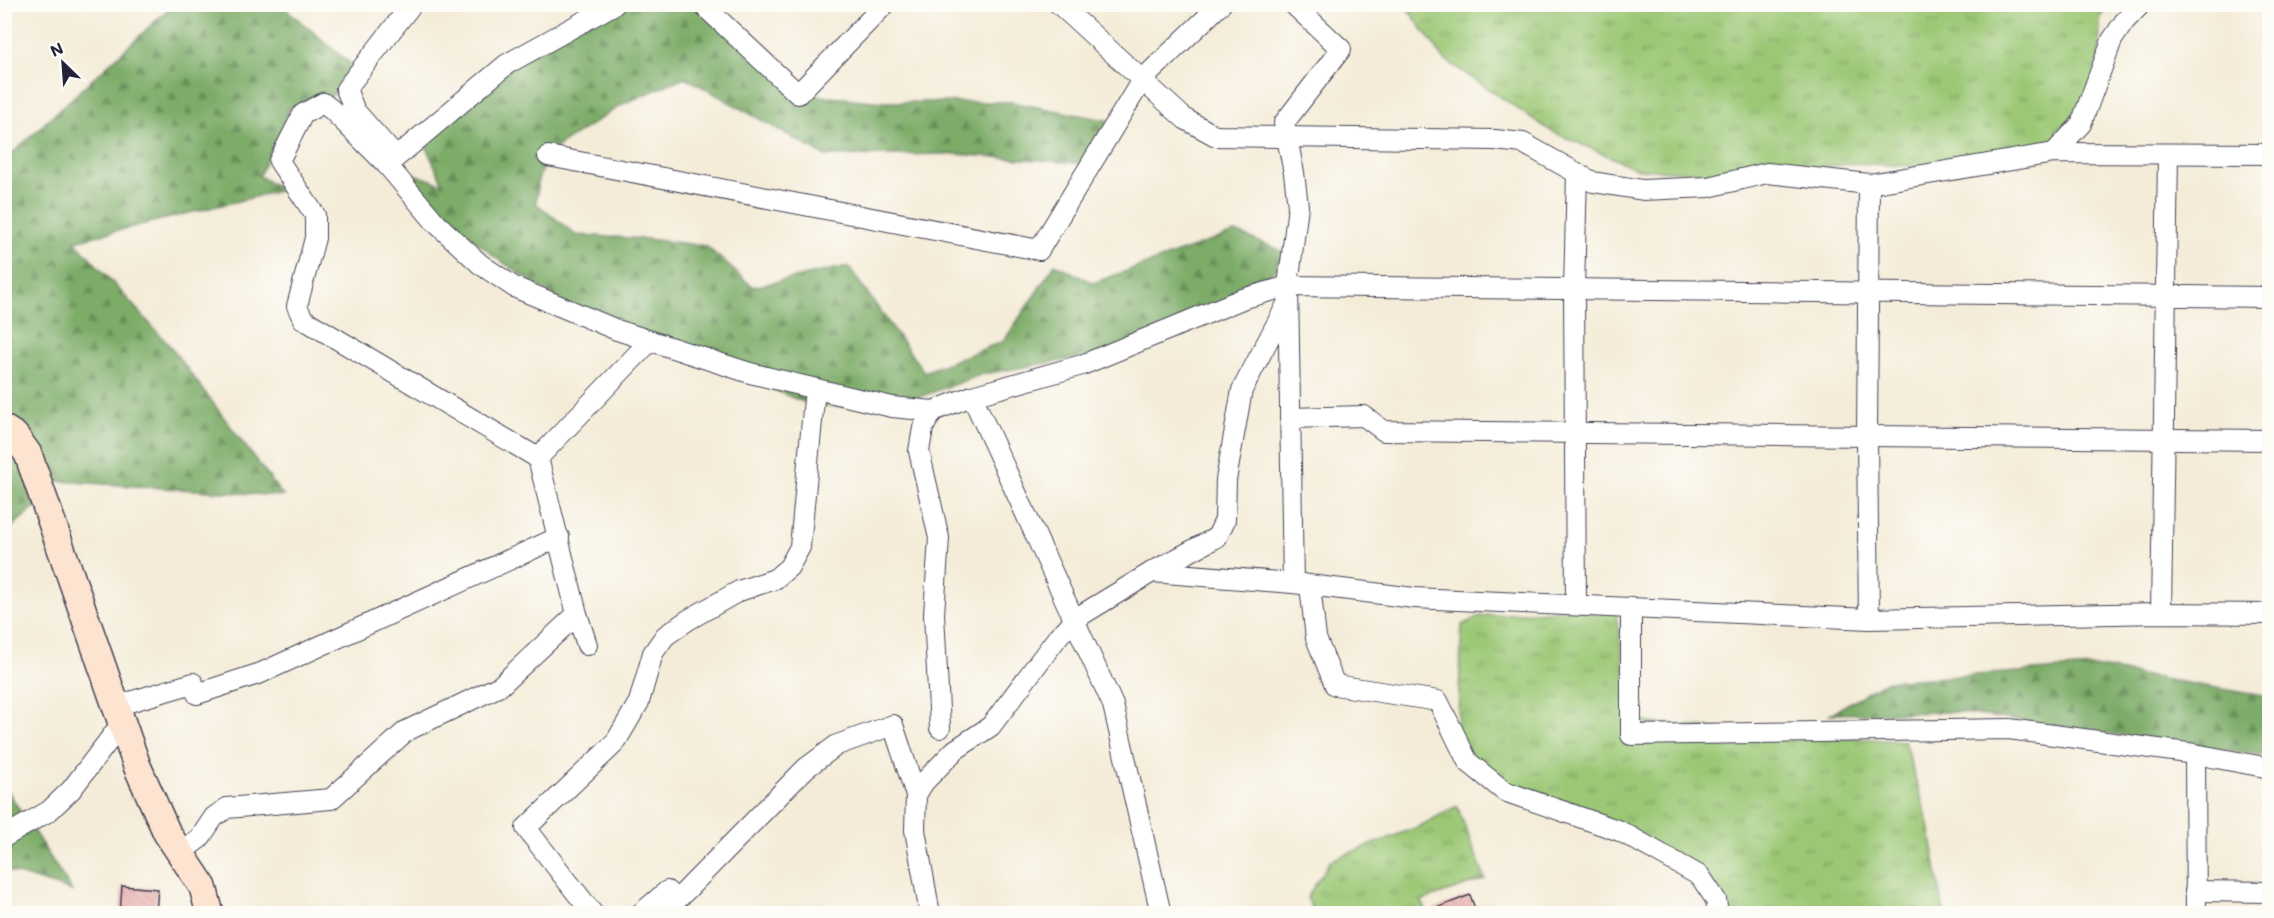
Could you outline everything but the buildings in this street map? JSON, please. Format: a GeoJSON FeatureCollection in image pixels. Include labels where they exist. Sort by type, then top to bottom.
{"type":"FeatureCollection","features":[{"type":"Feature","properties":{"kind":"street"},"geometry":{"type":"LineString","coordinates":[[412,4],[346,89],[355,111],[436,223],[480,264],[514,286],[617,330],[750,373],[892,407],[933,411],[972,396],[1082,365],[1242,299],[1288,294],[1574,289],[2270,297]]}},
{"type":"Feature","properties":{"kind":"street"},"geometry":{"type":"LineString","coordinates":[[391,161],[507,64],[615,4]]}},
{"type":"Feature","properties":{"kind":"street"},"geometry":{"type":"LineString","coordinates":[[702,4],[798,94],[885,4]]}},
{"type":"Feature","properties":{"kind":"street"},"geometry":{"type":"LineString","coordinates":[[1059,4],[1185,119],[1216,136],[1495,140],[1523,143],[1593,182],[1643,190],[1708,188],[1767,173],[1869,184],[2054,153],[2270,154]]}},
{"type":"Feature","properties":{"kind":"street"},"geometry":{"type":"LineString","coordinates":[[548,156],[1040,250],[1142,80],[1221,4]]}},
{"type":"Feature","properties":{"kind":"street"},"geometry":{"type":"LineString","coordinates":[[1293,4],[1341,49],[1284,123],[1298,206],[1288,294],[1290,418],[1301,584],[1316,638],[1335,685],[1438,701],[1468,762],[1504,790],[1620,831],[1700,876],[1716,900],[1718,914]]}},
{"type":"Feature","properties":{"kind":"street"},"geometry":{"type":"LineString","coordinates":[[2054,153],[2081,124],[2112,40],[2140,4]]}},
{"type":"Feature","properties":{"kind":"street"},"geometry":{"type":"LineString","coordinates":[[391,161],[323,103],[303,114],[279,161],[315,215],[315,238],[297,306],[303,319],[538,458],[577,614],[587,645]]}},
{"type":"Feature","properties":{"kind":"street"},"geometry":{"type":"LineString","coordinates":[[2161,613],[2168,154]]}},
{"type":"Feature","properties":{"kind":"street"},"geometry":{"type":"LineString","coordinates":[[1576,604],[1574,289],[1577,173]]}},
{"type":"Feature","properties":{"kind":"street"},"geometry":{"type":"LineString","coordinates":[[1869,184],[1869,619]]}},
{"type":"Feature","properties":{"kind":"street"},"geometry":{"type":"LineString","coordinates":[[916,795],[924,782],[955,750],[991,726],[1060,634],[1074,622],[1152,572],[1217,537],[1225,520],[1226,480],[1242,390],[1288,294]]}},
{"type":"Feature","properties":{"kind":"street"},"geometry":{"type":"LineString","coordinates":[[538,458],[650,341]]}},
{"type":"Feature","properties":{"kind":"street"},"geometry":{"type":"LineString","coordinates":[[593,914],[526,828],[615,743],[639,702],[653,653],[665,636],[688,620],[740,591],[775,579],[789,567],[800,547],[815,389]]}},
{"type":"Feature","properties":{"kind":"street"},"geometry":{"type":"LineString","coordinates":[[972,396],[1113,705],[1161,914]]}},
{"type":"Feature","properties":{"kind":"street"},"geometry":{"type":"LineString","coordinates":[[933,411],[923,428],[918,451],[939,538],[934,614],[940,728]]}},
{"type":"Feature","properties":{"kind":"street"},"geometry":{"type":"LineString","coordinates":[[1290,418],[1364,416],[1384,431],[2270,440]]}},
{"type":"Feature","properties":{"kind":"street"},"geometry":{"type":"LineString","coordinates":[[4,429],[15,436],[28,454],[39,479],[119,715],[154,808],[203,887],[210,914]]}},
{"type":"Feature","properties":{"kind":"street"},"geometry":{"type":"LineString","coordinates":[[4,837],[49,811],[71,790],[119,715],[194,683],[197,694],[261,673],[559,537]]}},
{"type":"Feature","properties":{"kind":"street"},"geometry":{"type":"LineString","coordinates":[[1152,572],[1301,584],[1414,598],[1869,619],[2161,613],[2270,614]]}},
{"type":"Feature","properties":{"kind":"street"},"geometry":{"type":"LineString","coordinates":[[1631,607],[1631,735],[2009,729],[2195,754],[2270,768]]}},
{"type":"Feature","properties":{"kind":"street"},"geometry":{"type":"LineString","coordinates":[[181,852],[200,838],[214,817],[227,808],[331,799],[405,731],[500,686],[577,614]]}},
{"type":"Feature","properties":{"kind":"street"},"geometry":{"type":"LineString","coordinates":[[669,907],[806,768],[837,745],[893,725],[916,795],[915,830],[930,914]]}},
{"type":"Feature","properties":{"kind":"street"},"geometry":{"type":"LineString","coordinates":[[2195,754],[2196,914]]}},
{"type":"Feature","properties":{"kind":"street"},"geometry":{"type":"LineString","coordinates":[[640,914],[667,891],[669,907]]}},
{"type":"Feature","properties":{"kind":"street"},"geometry":{"type":"LineString","coordinates":[[2195,891],[2270,892]]}},
{"type":"Feature","properties":{"kind":"green space"},"geometry":{"type":"Polygon","coordinates":[[[173,5],[281,5],[360,72],[323,103],[290,108],[259,176],[283,190],[75,241],[170,346],[283,496],[44,480],[45,498],[5,533],[5,160],[173,5]]]}},
{"type":"Feature","properties":{"kind":"green space"},"geometry":{"type":"Polygon","coordinates":[[[615,5],[702,5],[798,94],[885,102],[1011,102],[1116,122],[1091,164],[954,154],[825,156],[685,77],[623,104],[559,145],[539,176],[536,203],[576,235],[647,239],[706,246],[753,287],[848,266],[924,372],[1004,341],[1055,264],[1093,283],[1236,232],[1292,255],[1242,299],[1114,352],[983,374],[892,407],[813,406],[671,348],[585,317],[495,257],[387,165],[443,184],[421,136],[525,54],[615,5]]]}},
{"type":"Feature","properties":{"kind":"green space"},"geometry":{"type":"Polygon","coordinates":[[[1405,5],[2110,5],[2100,17],[2099,74],[2081,124],[2036,156],[1956,169],[1857,163],[1754,176],[1638,169],[1551,131],[1444,59],[1405,5]]]}},
{"type":"Feature","properties":{"kind":"green space"},"geometry":{"type":"Polygon","coordinates":[[[1615,606],[1632,721],[1751,732],[1904,741],[1929,825],[1944,913],[1718,913],[1700,876],[1504,791],[1457,739],[1462,625],[1480,616],[1615,606]]]}},
{"type":"Feature","properties":{"kind":"green space"},"geometry":{"type":"Polygon","coordinates":[[[2093,667],[2269,697],[2269,756],[1957,712],[1830,714],[1887,681],[2093,667]]]}},
{"type":"Feature","properties":{"kind":"green space"},"geometry":{"type":"Polygon","coordinates":[[[5,787],[72,891],[5,870],[5,787]]]}},
{"type":"Feature","properties":{"kind":"green space"},"geometry":{"type":"Polygon","coordinates":[[[1457,806],[1485,879],[1421,901],[1426,913],[1314,913],[1307,897],[1331,860],[1418,827],[1457,806]]]}}]}
